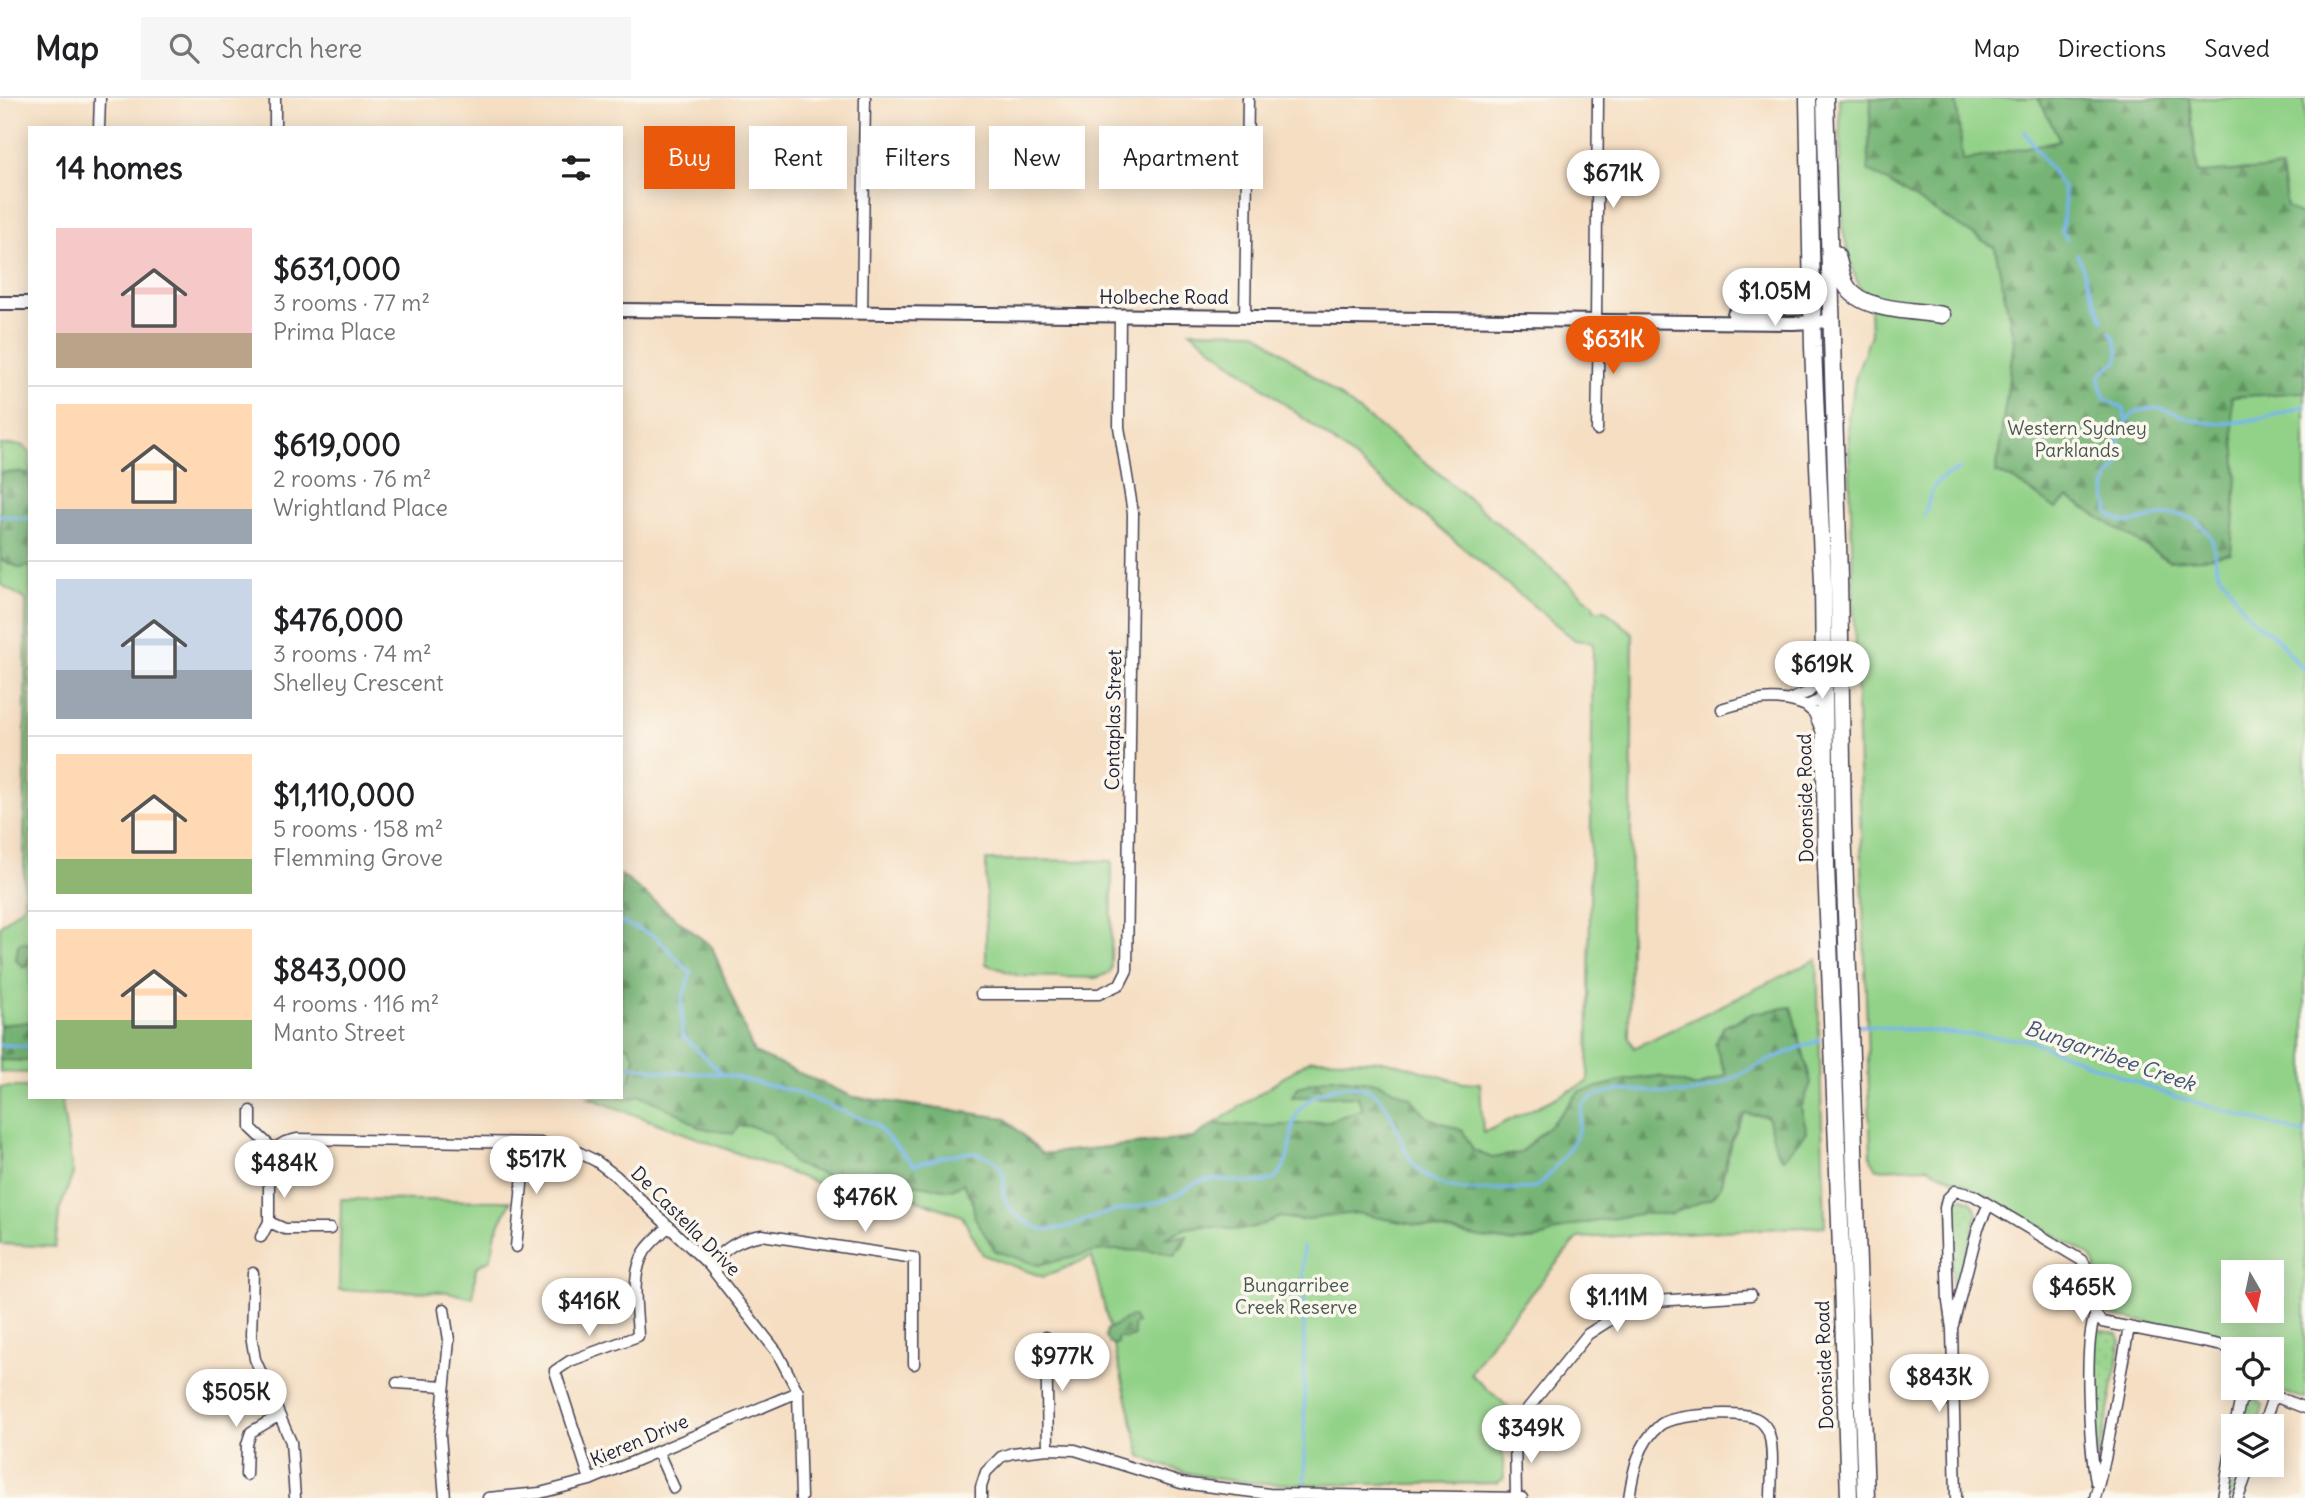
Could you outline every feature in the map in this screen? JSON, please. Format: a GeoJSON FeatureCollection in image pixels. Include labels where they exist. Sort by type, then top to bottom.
{"type":"FeatureCollection","features":[{"type":"Feature","properties":{"kind":"main road","name":"Doonside Road"},"geometry":{"type":"LineString","coordinates":[[1808,98],[1825,669],[1826,865],[1849,1498]]}},
{"type":"Feature","properties":{"kind":"main road","name":"Doonside Road"},"geometry":{"type":"LineString","coordinates":[[1825,98],[1848,1022],[1866,1498]]}},
{"type":"Feature","properties":{"kind":"main road"},"geometry":{"type":"LineString","coordinates":[[1830,235],[1844,281],[1856,297],[1871,304],[1942,315]]}},
{"type":"Feature","properties":{"kind":"street"},"geometry":{"type":"LineString","coordinates":[[99,126],[100,98]]}},
{"type":"Feature","properties":{"kind":"street"},"geometry":{"type":"LineString","coordinates":[[275,98],[275,126]]}},
{"type":"Feature","properties":{"kind":"street"},"geometry":{"type":"LineString","coordinates":[[862,313],[865,98]]}},
{"type":"Feature","properties":{"kind":"street"},"geometry":{"type":"LineString","coordinates":[[1245,317],[1248,98]]}},
{"type":"Feature","properties":{"kind":"street"},"geometry":{"type":"LineString","coordinates":[[1597,430],[1598,98]]}},
{"type":"Feature","properties":{"kind":"street","name":"Holbeche Road"},"geometry":{"type":"LineString","coordinates":[[1707,321],[1732,314],[1770,312],[1798,298],[1812,281]]}},
{"type":"Feature","properties":{"kind":"street"},"geometry":{"type":"LineString","coordinates":[[0,303],[28,303]]}},
{"type":"Feature","properties":{"kind":"street","name":"Holbeche Road"},"geometry":{"type":"LineString","coordinates":[[623,310],[1598,321],[1832,321]]}},
{"type":"Feature","properties":{"kind":"street","name":"Contaplas Street"},"geometry":{"type":"LineString","coordinates":[[981,994],[1099,994],[1120,984],[1126,970],[1133,513],[1119,427],[1120,315]]}},
{"type":"Feature","properties":{"kind":"street"},"geometry":{"type":"LineString","coordinates":[[1789,700],[1816,687],[1825,669]]}},
{"type":"Feature","properties":{"kind":"street"},"geometry":{"type":"LineString","coordinates":[[1806,706],[1825,698],[1837,687],[1840,676]]}},
{"type":"Feature","properties":{"kind":"street"},"geometry":{"type":"LineString","coordinates":[[1721,709],[1758,699],[1789,700],[1806,706],[1814,713],[1825,741]]}},
{"type":"Feature","properties":{"kind":"street"},"geometry":{"type":"LineString","coordinates":[[251,1111],[251,1128],[273,1149],[269,1168],[269,1222],[261,1237]]}},
{"type":"Feature","properties":{"kind":"street","name":"De Castella Drive"},"geometry":{"type":"LineString","coordinates":[[273,1149],[297,1139],[526,1143],[562,1147],[596,1161],[616,1176],[709,1265],[777,1352],[799,1392],[801,1498]]}},
{"type":"Feature","properties":{"kind":"street"},"geometry":{"type":"LineString","coordinates":[[516,1247],[526,1143]]}},
{"type":"Feature","properties":{"kind":"street"},"geometry":{"type":"LineString","coordinates":[[1956,1498],[1952,1329],[1948,1302],[1945,1208],[1947,1199],[1955,1191],[1973,1195],[2086,1265],[2090,1274],[2090,1304],[2095,1316],[2106,1324],[2221,1346]]}},
{"type":"Feature","properties":{"kind":"street"},"geometry":{"type":"LineString","coordinates":[[1952,1329],[1978,1228],[1988,1206]]}},
{"type":"Feature","properties":{"kind":"street"},"geometry":{"type":"LineString","coordinates":[[269,1222],[288,1229],[330,1229]]}},
{"type":"Feature","properties":{"kind":"street"},"geometry":{"type":"LineString","coordinates":[[590,1480],[555,1371],[570,1361],[638,1336],[636,1283],[640,1262],[645,1251],[668,1226]]}},
{"type":"Feature","properties":{"kind":"street"},"geometry":{"type":"LineString","coordinates":[[709,1265],[725,1249],[742,1238],[762,1235],[914,1258],[914,1364]]}},
{"type":"Feature","properties":{"kind":"street"},"geometry":{"type":"LineString","coordinates":[[253,1273],[251,1335],[255,1359],[291,1442],[294,1454],[295,1498]]}},
{"type":"Feature","properties":{"kind":"street"},"geometry":{"type":"LineString","coordinates":[[1516,1498],[1515,1433],[1525,1412],[1588,1334],[1621,1313],[1655,1301],[1751,1295]]}},
{"type":"Feature","properties":{"kind":"street"},"geometry":{"type":"LineString","coordinates":[[444,1309],[449,1340],[440,1435],[445,1498]]}},
{"type":"Feature","properties":{"kind":"street"},"geometry":{"type":"LineString","coordinates":[[2095,1316],[2089,1338],[2092,1459],[2097,1486]]}},
{"type":"Feature","properties":{"kind":"street"},"geometry":{"type":"LineString","coordinates":[[2095,1498],[2105,1459],[2129,1328]]}},
{"type":"Feature","properties":{"kind":"street"},"geometry":{"type":"LineString","coordinates":[[1046,1336],[1048,1449]]}},
{"type":"Feature","properties":{"kind":"street"},"geometry":{"type":"LineString","coordinates":[[397,1383],[444,1386]]}},
{"type":"Feature","properties":{"kind":"street","name":"Kieren Drive"},"geometry":{"type":"LineString","coordinates":[[488,1498],[540,1493],[590,1480],[799,1392]]}},
{"type":"Feature","properties":{"kind":"street"},"geometry":{"type":"LineString","coordinates":[[2282,1400],[2305,1408]]}},
{"type":"Feature","properties":{"kind":"street"},"geometry":{"type":"LineString","coordinates":[[246,1475],[247,1444],[251,1432],[278,1416]]}},
{"type":"Feature","properties":{"kind":"street"},"geometry":{"type":"LineString","coordinates":[[1629,1498],[1634,1466],[1658,1426],[1670,1419],[1744,1416],[1755,1418],[1764,1424],[1771,1437],[1771,1498]]}},
{"type":"Feature","properties":{"kind":"street"},"geometry":{"type":"LineString","coordinates":[[981,1498],[986,1472],[1001,1457],[1048,1449],[1075,1450],[1181,1483],[1269,1494],[1522,1498]]}},
{"type":"Feature","properties":{"kind":"street"},"geometry":{"type":"LineString","coordinates":[[658,1452],[674,1488]]}},
{"type":"Feature","properties":{"kind":"street"},"geometry":{"type":"LineString","coordinates":[[2223,1498],[2227,1477]]}},
{"type":"Feature","properties":{"kind":"street"},"geometry":{"type":"LineString","coordinates":[[2238,1498],[2246,1477]]}},
{"type":"Feature","properties":{"kind":"green space","name":"Western Sydney Parklands"},"geometry":{"type":"Polygon","coordinates":[[[1839,98],[2305,98],[2305,1399],[2284,1393],[2284,1337],[2230,1337],[2107,1315],[2099,1302],[2096,1269],[2088,1254],[1948,1176],[1927,1167],[1877,1169],[1871,1159],[1848,416],[1856,375],[1871,334],[1870,310],[1853,272],[1843,231],[1839,98]]]}},
{"type":"Feature","properties":{"kind":"green space"},"geometry":{"type":"Polygon","coordinates":[[[1871,98],[1956,98],[1963,161],[2060,140],[2038,98],[2189,98],[2198,173],[2281,168],[2287,207],[2305,218],[2305,392],[2231,397],[2237,478],[2231,553],[2202,559],[2169,561],[2068,498],[2056,509],[2013,479],[1996,473],[2014,341],[1995,248],[1868,170],[1871,98]]]}},
{"type":"Feature","properties":{"kind":"green space","name":"Bungarribee Creek Reserve"},"geometry":{"type":"Polygon","coordinates":[[[1190,331],[1256,332],[1429,465],[1593,604],[1594,610],[1605,610],[1633,633],[1629,1038],[1634,1048],[1817,959],[1825,1226],[1578,1238],[1495,1336],[1470,1374],[1508,1407],[1502,1443],[1504,1478],[1497,1483],[1303,1485],[1248,1482],[1193,1474],[1141,1456],[1092,1257],[1043,1277],[983,1255],[962,1216],[915,1199],[914,1193],[833,1189],[592,1099],[623,1099],[623,877],[712,947],[754,1053],[853,1097],[1005,1118],[1042,1154],[1193,1138],[1311,1059],[1388,1061],[1463,1083],[1480,1083],[1483,1133],[1588,1082],[1593,642],[1575,640],[1347,452],[1190,331]]]}},
{"type":"Feature","properties":{"kind":"green space"},"geometry":{"type":"Polygon","coordinates":[[[0,445],[21,445],[28,450],[28,1073],[0,1072],[0,926],[24,905],[26,600],[0,584],[0,445]]]}},
{"type":"Feature","properties":{"kind":"green space"},"geometry":{"type":"Polygon","coordinates":[[[0,473],[28,474],[28,566],[20,568],[0,559],[0,473]]]}},
{"type":"Feature","properties":{"kind":"green space"},"geometry":{"type":"Polygon","coordinates":[[[986,860],[1112,861],[1109,973],[1096,978],[1019,976],[986,964],[986,860]]]}},
{"type":"Feature","properties":{"kind":"green space"},"geometry":{"type":"Polygon","coordinates":[[[623,877],[712,947],[754,1053],[853,1097],[1005,1118],[1042,1154],[1193,1138],[1214,1124],[1271,1126],[1326,1122],[1363,1109],[1357,1096],[1292,1097],[1298,1087],[1331,1077],[1379,1083],[1410,1097],[1427,1117],[1463,1131],[1473,1150],[1492,1158],[1520,1153],[1554,1121],[1579,1092],[1626,1080],[1659,1076],[1697,1087],[1726,1075],[1715,1045],[1723,1027],[1753,1013],[1791,1007],[1811,1083],[1801,1108],[1807,1132],[1783,1159],[1777,1151],[1767,1116],[1745,1114],[1731,1141],[1720,1188],[1711,1198],[1671,1214],[1639,1214],[1569,1226],[1538,1239],[1511,1242],[1356,1213],[1300,1220],[1280,1217],[1241,1230],[1202,1226],[1186,1228],[1164,1238],[1187,1236],[1174,1255],[1161,1251],[1103,1250],[1038,1265],[995,1251],[975,1218],[972,1199],[963,1183],[950,1190],[906,1183],[840,1180],[794,1164],[771,1134],[751,1126],[739,1126],[733,1134],[698,1127],[680,1114],[641,1095],[623,1099],[623,1085],[630,1080],[635,1057],[628,1046],[623,1046],[623,877]]]}},
{"type":"Feature","properties":{"kind":"green space"},"geometry":{"type":"Polygon","coordinates":[[[23,942],[28,943],[28,966],[23,967],[16,960],[18,945],[23,942]]]}},
{"type":"Feature","properties":{"kind":"green space"},"geometry":{"type":"Polygon","coordinates":[[[28,1022],[28,1061],[0,1060],[0,1025],[28,1022]]]}},
{"type":"Feature","properties":{"kind":"green space"},"geometry":{"type":"Polygon","coordinates":[[[0,1087],[28,1087],[28,1099],[61,1099],[73,1174],[60,1209],[55,1247],[0,1244],[0,1087]]]}},
{"type":"Feature","properties":{"kind":"green space"},"geometry":{"type":"Polygon","coordinates":[[[1964,1198],[1972,1202],[1977,1213],[1955,1303],[1950,1207],[1955,1200],[1964,1198]]]}},
{"type":"Feature","properties":{"kind":"green space"},"geometry":{"type":"Polygon","coordinates":[[[341,1199],[511,1201],[496,1231],[491,1259],[476,1267],[473,1298],[448,1292],[339,1290],[341,1199]]]}},
{"type":"Feature","properties":{"kind":"green space"},"geometry":{"type":"Polygon","coordinates":[[[1133,1316],[1137,1323],[1133,1326],[1134,1336],[1125,1339],[1120,1337],[1117,1339],[1118,1344],[1110,1344],[1105,1337],[1107,1329],[1133,1316]]]}},
{"type":"Feature","properties":{"kind":"green space"},"geometry":{"type":"Polygon","coordinates":[[[2100,1330],[2118,1334],[2121,1341],[2099,1460],[2093,1338],[2095,1332],[2100,1330]]]}},
{"type":"Feature","properties":{"kind":"green space"},"geometry":{"type":"Polygon","coordinates":[[[2248,1400],[2258,1400],[2263,1405],[2261,1414],[2242,1414],[2244,1403],[2248,1400]]]}},
{"type":"Feature","properties":{"kind":"green space"},"geometry":{"type":"Polygon","coordinates":[[[2231,1477],[2241,1477],[2234,1498],[2228,1498],[2231,1477]]]}},
{"type":"Feature","properties":{"kind":"waterway"},"geometry":{"type":"LineString","coordinates":[[2024,131],[2063,188],[2065,200],[2062,232],[2067,239]]}},
{"type":"Feature","properties":{"kind":"waterway"},"geometry":{"type":"LineString","coordinates":[[2077,254],[2103,320]]}},
{"type":"Feature","properties":{"kind":"waterway"},"geometry":{"type":"LineString","coordinates":[[2110,332],[2118,346],[2117,362],[2105,370],[2100,382],[2106,400],[2123,408],[2126,421]]}},
{"type":"Feature","properties":{"kind":"waterway"},"geometry":{"type":"LineString","coordinates":[[2305,406],[2227,423],[2203,422],[2160,409],[2140,410],[2129,418],[2118,434],[2119,465],[2109,476],[2105,489],[2109,513],[2119,520],[2140,521],[2177,514],[2190,518],[2203,527],[2213,543],[2218,572],[2244,609],[2258,625],[2275,637],[2305,671]]}},
{"type":"Feature","properties":{"kind":"waterway"},"geometry":{"type":"LineString","coordinates":[[2046,456],[2081,451],[2100,456]]}},
{"type":"Feature","properties":{"kind":"waterway"},"geometry":{"type":"LineString","coordinates":[[1924,516],[1937,483],[1959,470]]}},
{"type":"Feature","properties":{"kind":"waterway","name":"Bungarribee Creek"},"geometry":{"type":"LineString","coordinates":[[0,515],[28,519]]}},
{"type":"Feature","properties":{"kind":"waterway","name":"Bungarribee Creek"},"geometry":{"type":"LineString","coordinates":[[623,923],[655,936],[691,973],[682,999],[682,1035],[722,1074],[793,1091],[875,1124],[914,1165],[960,1154],[986,1156],[996,1162],[1003,1173],[1004,1196],[1014,1213],[1043,1229],[1077,1224],[1110,1212],[1157,1202],[1205,1180],[1255,1183],[1273,1180],[1283,1168],[1288,1156],[1294,1120],[1300,1109],[1310,1099],[1327,1090],[1346,1086],[1367,1089],[1378,1096],[1390,1112],[1412,1162],[1429,1178],[1440,1184],[1463,1189],[1531,1188],[1538,1186],[1566,1153],[1576,1136],[1583,1104],[1595,1096],[1623,1090],[1694,1092],[1820,1040]]}},
{"type":"Feature","properties":{"kind":"waterway","name":"Bungarribee Creek"},"geometry":{"type":"LineString","coordinates":[[1859,1025],[2028,1040],[2167,1094],[2305,1134]]}},
{"type":"Feature","properties":{"kind":"waterway"},"geometry":{"type":"LineString","coordinates":[[0,1045],[28,1046]]}},
{"type":"Feature","properties":{"kind":"waterway"},"geometry":{"type":"LineString","coordinates":[[623,1064],[665,1072],[722,1074]]}},
{"type":"Feature","properties":{"kind":"waterway"},"geometry":{"type":"LineString","coordinates":[[1303,1247],[1305,1482]]}}]}
